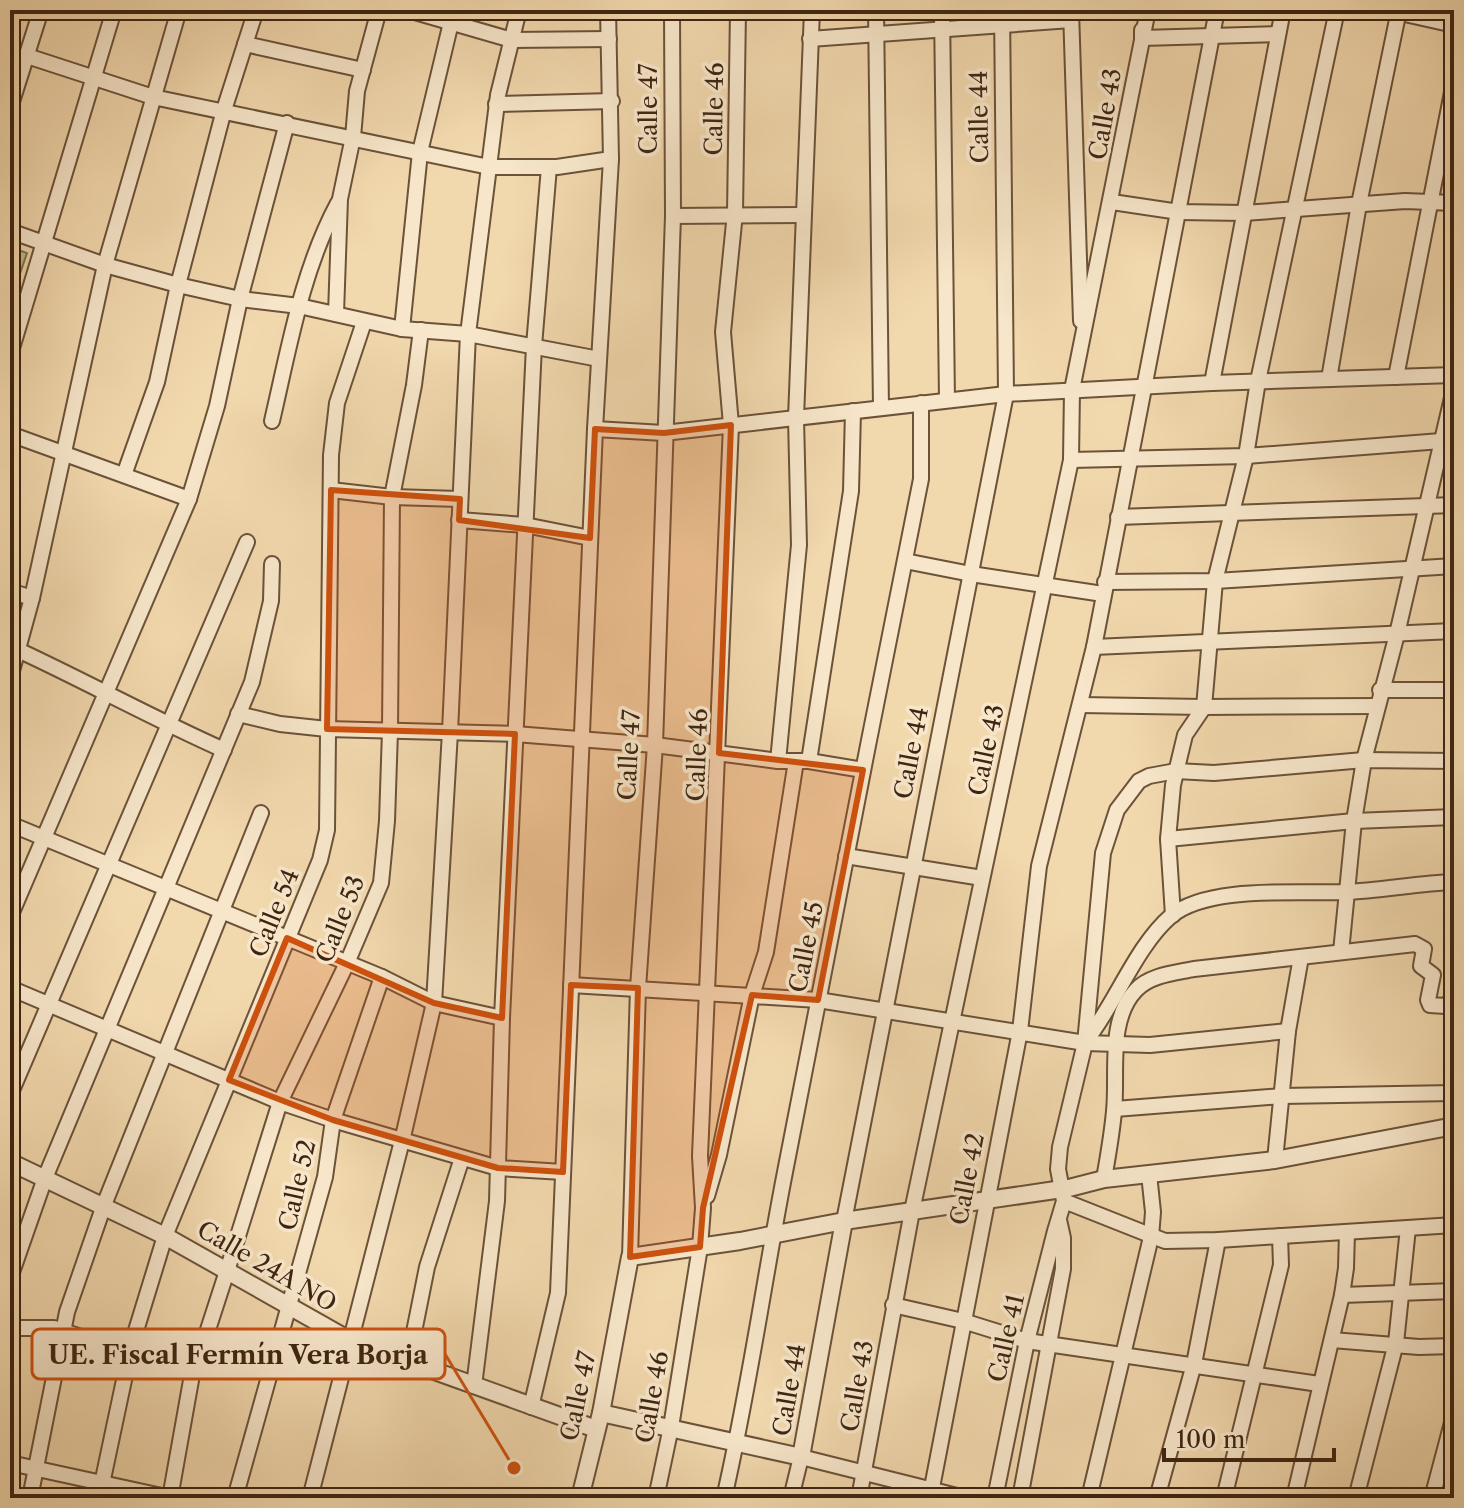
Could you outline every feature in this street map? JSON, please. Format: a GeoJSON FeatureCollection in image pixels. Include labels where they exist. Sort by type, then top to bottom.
{"type":"FeatureCollection","features":[{"type":"Feature","properties":{"kind":"street"},"geometry":{"type":"LineString","coordinates":[[10,108],[41,10]]}},
{"type":"Feature","properties":{"kind":"street"},"geometry":{"type":"LineString","coordinates":[[10,355],[114,10]]}},
{"type":"Feature","properties":{"kind":"street"},"geometry":{"type":"LineString","coordinates":[[10,678],[32,598],[105,265],[179,10]]}},
{"type":"Feature","properties":{"kind":"street"},"geometry":{"type":"LineString","coordinates":[[124,475],[157,382],[178,285],[224,110],[256,10]]}},
{"type":"Feature","properties":{"kind":"street"},"geometry":{"type":"LineString","coordinates":[[336,314],[340,199],[353,137],[357,91],[379,10]]}},
{"type":"Feature","properties":{"kind":"street"},"geometry":{"type":"LineString","coordinates":[[408,10],[452,16],[512,40],[609,39]]}},
{"type":"Feature","properties":{"kind":"street"},"geometry":{"type":"LineString","coordinates":[[310,1498],[402,1141],[434,1003],[468,334],[496,104],[519,10]]}},
{"type":"Feature","properties":{"kind":"street"},"geometry":{"type":"LineString","coordinates":[[531,1407],[558,1293],[595,429],[611,159],[608,10]]}},
{"type":"Feature","properties":{"kind":"street","name":"Calle 47"},"geometry":{"type":"LineString","coordinates":[[580,1498],[630,1257],[638,988],[655,745],[673,216],[672,10]]}},
{"type":"Feature","properties":{"kind":"street","name":"Calle 46"},"geometry":{"type":"LineString","coordinates":[[656,1498],[671,1427],[700,1247],[703,1208],[700,1156],[731,425],[723,332],[735,213],[738,10]]}},
{"type":"Feature","properties":{"kind":"street"},"geometry":{"type":"LineString","coordinates":[[778,761],[799,545],[796,418],[812,10]]}},
{"type":"Feature","properties":{"kind":"street"},"geometry":{"type":"LineString","coordinates":[[876,10],[881,408]]}},
{"type":"Feature","properties":{"kind":"street"},"geometry":{"type":"LineString","coordinates":[[942,10],[947,400]]}},
{"type":"Feature","properties":{"kind":"street"},"geometry":{"type":"LineString","coordinates":[[1141,10],[1142,38],[1278,34]]}},
{"type":"Feature","properties":{"kind":"street","name":"Calle 43"},"geometry":{"type":"LineString","coordinates":[[859,1498],[912,1211],[1071,460],[1072,390],[1148,10]]}},
{"type":"Feature","properties":{"kind":"street","name":"Calle 42"},"geometry":{"type":"LineString","coordinates":[[931,1493],[1020,1031],[1039,866],[1094,647],[1217,10]]}},
{"type":"Feature","properties":{"kind":"street"},"geometry":{"type":"LineString","coordinates":[[1212,383],[1283,10]]}},
{"type":"Feature","properties":{"kind":"street"},"geometry":{"type":"LineString","coordinates":[[1173,915],[1168,839],[1176,771],[1185,735],[1204,707],[1215,581],[1246,456],[1258,381],[1337,10]]}},
{"type":"Feature","properties":{"kind":"street"},"geometry":{"type":"LineString","coordinates":[[1329,379],[1395,11],[1454,25]]}},
{"type":"Feature","properties":{"kind":"street"},"geometry":{"type":"LineString","coordinates":[[810,39],[942,29],[1002,18],[1071,15],[1081,347]]}},
{"type":"Feature","properties":{"kind":"street"},"geometry":{"type":"LineString","coordinates":[[402,329],[420,152],[452,16]]}},
{"type":"Feature","properties":{"kind":"street","name":"Calle 44"},"geometry":{"type":"LineString","coordinates":[[791,1498],[1006,394],[1002,18]]}},
{"type":"Feature","properties":{"kind":"street"},"geometry":{"type":"LineString","coordinates":[[245,44],[363,70]]}},
{"type":"Feature","properties":{"kind":"street"},"geometry":{"type":"LineString","coordinates":[[27,56],[153,97],[489,167],[549,167],[611,159]]}},
{"type":"Feature","properties":{"kind":"street"},"geometry":{"type":"LineString","coordinates":[[1396,377],[1454,82]]}},
{"type":"Feature","properties":{"kind":"street"},"geometry":{"type":"LineString","coordinates":[[496,104],[612,101]]}},
{"type":"Feature","properties":{"kind":"street"},"geometry":{"type":"LineString","coordinates":[[10,917],[189,499],[217,406],[240,299],[287,123]]}},
{"type":"Feature","properties":{"kind":"street"},"geometry":{"type":"LineString","coordinates":[[474,1386],[497,1201],[502,1018],[534,346],[549,167]]}},
{"type":"Feature","properties":{"kind":"street"},"geometry":{"type":"LineString","coordinates":[[272,421],[299,306],[328,221],[340,199]]}},
{"type":"Feature","properties":{"kind":"street"},"geometry":{"type":"LineString","coordinates":[[1112,202],[1179,212],[1244,213],[1405,201],[1454,203]]}},
{"type":"Feature","properties":{"kind":"street"},"geometry":{"type":"LineString","coordinates":[[673,216],[735,213],[802,215]]}},
{"type":"Feature","properties":{"kind":"street"},"geometry":{"type":"LineString","coordinates":[[10,231],[105,265],[240,299],[299,306],[402,329],[468,334],[599,359]]}},
{"type":"Feature","properties":{"kind":"street","name":"Calle 54"},"geometry":{"type":"LineString","coordinates":[[100,1491],[131,1347],[165,1236],[320,860],[327,830],[331,490],[337,403],[364,322]]}},
{"type":"Feature","properties":{"kind":"street","name":"Calle 53"},"geometry":{"type":"LineString","coordinates":[[170,1498],[195,1358],[204,1342],[280,1102],[347,963],[381,883],[390,731],[392,497],[414,385],[421,330]]}},
{"type":"Feature","properties":{"kind":"street"},"geometry":{"type":"LineString","coordinates":[[595,429],[664,433],[1006,394],[1454,375]]}},
{"type":"Feature","properties":{"kind":"street"},"geometry":{"type":"LineString","coordinates":[[1341,952],[1354,821],[1364,760],[1428,506],[1448,440],[1454,389]]}},
{"type":"Feature","properties":{"kind":"street","name":"Calle 45"},"geometry":{"type":"LineString","coordinates":[[724,1498],[921,479],[921,403]]}},
{"type":"Feature","properties":{"kind":"street"},"geometry":{"type":"LineString","coordinates":[[703,1208],[719,1155],[752,995],[766,952],[802,761],[851,491],[853,411]]}},
{"type":"Feature","properties":{"kind":"street"},"geometry":{"type":"LineString","coordinates":[[10,434],[189,499]]}},
{"type":"Feature","properties":{"kind":"street"},"geometry":{"type":"LineString","coordinates":[[1071,460],[1246,456],[1448,440]]}},
{"type":"Feature","properties":{"kind":"street"},"geometry":{"type":"LineString","coordinates":[[331,490],[392,497],[460,499]]}},
{"type":"Feature","properties":{"kind":"street"},"geometry":{"type":"LineString","coordinates":[[1118,517],[1454,505]]}},
{"type":"Feature","properties":{"kind":"street"},"geometry":{"type":"LineString","coordinates":[[459,520],[525,525],[590,538]]}},
{"type":"Feature","properties":{"kind":"street"},"geometry":{"type":"LineString","coordinates":[[10,1095],[247,542]]}},
{"type":"Feature","properties":{"kind":"street"},"geometry":{"type":"LineString","coordinates":[[905,561],[1043,585],[1104,588],[1454,566]]}},
{"type":"Feature","properties":{"kind":"street"},"geometry":{"type":"LineString","coordinates":[[10,1278],[45,1178],[252,682],[271,601],[272,564]]}},
{"type":"Feature","properties":{"kind":"street"},"geometry":{"type":"LineString","coordinates":[[10,591],[32,598]]}},
{"type":"Feature","properties":{"kind":"street"},"geometry":{"type":"LineString","coordinates":[[1094,647],[1454,631]]}},
{"type":"Feature","properties":{"kind":"street"},"geometry":{"type":"LineString","coordinates":[[18,650],[224,750]]}},
{"type":"Feature","properties":{"kind":"street"},"geometry":{"type":"LineString","coordinates":[[1380,690],[1454,690]]}},
{"type":"Feature","properties":{"kind":"street"},"geometry":{"type":"LineString","coordinates":[[1080,705],[1377,706]]}},
{"type":"Feature","properties":{"kind":"street"},"geometry":{"type":"LineString","coordinates":[[238,714],[280,724],[327,729],[515,734],[655,745],[863,770]]}},
{"type":"Feature","properties":{"kind":"street"},"geometry":{"type":"LineString","coordinates":[[1085,1043],[1103,853],[1117,810],[1139,781],[1176,771],[1214,773],[1364,760],[1454,761]]}},
{"type":"Feature","properties":{"kind":"street"},"geometry":{"type":"LineString","coordinates":[[30,1498],[67,1312],[104,1205],[261,813]]}},
{"type":"Feature","properties":{"kind":"street"},"geometry":{"type":"LineString","coordinates":[[1168,839],[1354,821],[1454,817]]}},
{"type":"Feature","properties":{"kind":"street"},"geometry":{"type":"LineString","coordinates":[[10,824],[382,977],[434,1003],[502,1018]]}},
{"type":"Feature","properties":{"kind":"street"},"geometry":{"type":"LineString","coordinates":[[846,856],[982,878]]}},
{"type":"Feature","properties":{"kind":"street"},"geometry":{"type":"LineString","coordinates":[[1085,1043],[1103,1020],[1149,939],[1173,915],[1210,899],[1256,892],[1346,892],[1454,882]]}},
{"type":"Feature","properties":{"kind":"street"},"geometry":{"type":"LineString","coordinates":[[1104,1179],[1115,1109],[1117,1044],[1126,1004],[1143,984],[1158,977],[1194,969],[1415,944],[1421,946],[1425,955],[1421,966],[1433,975],[1428,1000],[1430,1005],[1445,1006],[1454,998]]}},
{"type":"Feature","properties":{"kind":"street"},"geometry":{"type":"LineString","coordinates":[[1275,1160],[1288,1031],[1301,957]]}},
{"type":"Feature","properties":{"kind":"street","name":"Calle 52"},"geometry":{"type":"LineString","coordinates":[[235,1498],[325,1177],[333,1120],[382,977]]}},
{"type":"Feature","properties":{"kind":"street"},"geometry":{"type":"LineString","coordinates":[[571,985],[818,1000],[1085,1043],[1150,1045],[1288,1031]]}},
{"type":"Feature","properties":{"kind":"street"},"geometry":{"type":"LineString","coordinates":[[10,988],[280,1102],[333,1120],[498,1168],[563,1172]]}},
{"type":"Feature","properties":{"kind":"street","name":"Calle 41"},"geometry":{"type":"LineString","coordinates":[[995,1498],[1027,1341],[1058,1220],[1062,1195],[1058,1169],[1060,1147],[1085,1043]]}},
{"type":"Feature","properties":{"kind":"street"},"geometry":{"type":"LineString","coordinates":[[1115,1109],[1282,1096],[1454,1093]]}},
{"type":"Feature","properties":{"kind":"street"},"geometry":{"type":"LineString","coordinates":[[630,1257],[985,1200],[1062,1195],[1104,1179],[1275,1160],[1454,1126]]}},
{"type":"Feature","properties":{"kind":"street"},"geometry":{"type":"LineString","coordinates":[[408,1362],[427,1267],[462,1158]]}},
{"type":"Feature","properties":{"kind":"street","name":"Calle 24A NO"},"geometry":{"type":"LineString","coordinates":[[10,1162],[165,1236],[351,1341],[531,1407],[598,1421],[671,1427],[801,1457]]}},
{"type":"Feature","properties":{"kind":"street"},"geometry":{"type":"LineString","coordinates":[[1089,1498],[1151,1237],[1153,1212],[1149,1174]]}},
{"type":"Feature","properties":{"kind":"street"},"geometry":{"type":"LineString","coordinates":[[1062,1195],[1165,1241],[1454,1225]]}},
{"type":"Feature","properties":{"kind":"street"},"geometry":{"type":"LineString","coordinates":[[1020,1498],[1063,1269],[1063,1238],[1058,1220]]}},
{"type":"Feature","properties":{"kind":"street"},"geometry":{"type":"LineString","coordinates":[[1356,1498],[1396,1343],[1408,1228]]}},
{"type":"Feature","properties":{"kind":"street"},"geometry":{"type":"LineString","coordinates":[[1294,1498],[1342,1295],[1347,1232]]}},
{"type":"Feature","properties":{"kind":"street"},"geometry":{"type":"LineString","coordinates":[[1224,1498],[1281,1265],[1280,1236]]}},
{"type":"Feature","properties":{"kind":"street"},"geometry":{"type":"LineString","coordinates":[[1157,1498],[1194,1364],[1218,1240]]}},
{"type":"Feature","properties":{"kind":"street"},"geometry":{"type":"LineString","coordinates":[[1342,1295],[1454,1291]]}},
{"type":"Feature","properties":{"kind":"street"},"geometry":{"type":"LineString","coordinates":[[893,1305],[963,1321],[1027,1341],[1319,1384]]}},
{"type":"Feature","properties":{"kind":"street"},"geometry":{"type":"LineString","coordinates":[[10,1328],[54,1328],[102,1344],[131,1347]]}},
{"type":"Feature","properties":{"kind":"street"},"geometry":{"type":"LineString","coordinates":[[1332,1340],[1419,1347],[1454,1346]]}},
{"type":"Feature","properties":{"kind":"street"},"geometry":{"type":"LineString","coordinates":[[1432,1498],[1454,1415]]}},
{"type":"Feature","properties":{"kind":"street"},"geometry":{"type":"LineString","coordinates":[[801,1457],[865,1472],[931,1493],[965,1498]]}},
{"type":"Feature","properties":{"kind":"street"},"geometry":{"type":"LineString","coordinates":[[10,1463],[100,1491],[170,1498]]}},
{"type":"Feature","properties":{"kind":"highlighted area"},"geometry":{"type":"Polygon","coordinates":[[[731,425],[719,753],[863,770],[818,1000],[752,995],[703,1208],[700,1247],[630,1257],[638,988],[571,985],[563,1172],[498,1168],[333,1120],[229,1080],[287,938],[434,1003],[502,1018],[515,734],[327,729],[331,490],[460,499],[459,520],[590,538],[595,429],[664,433],[731,425]]]}},
{"type":"Feature","properties":{"kind":"green space"},"geometry":{"type":"Polygon","coordinates":[[[10,247],[27,253],[10,303],[10,247]]]}},
{"type":"Feature","properties":{"kind":"place","name":"UE. Fiscal Fermín Vera Borja"},"geometry":{"type":"Point","coordinates":[514,1468]}}]}
